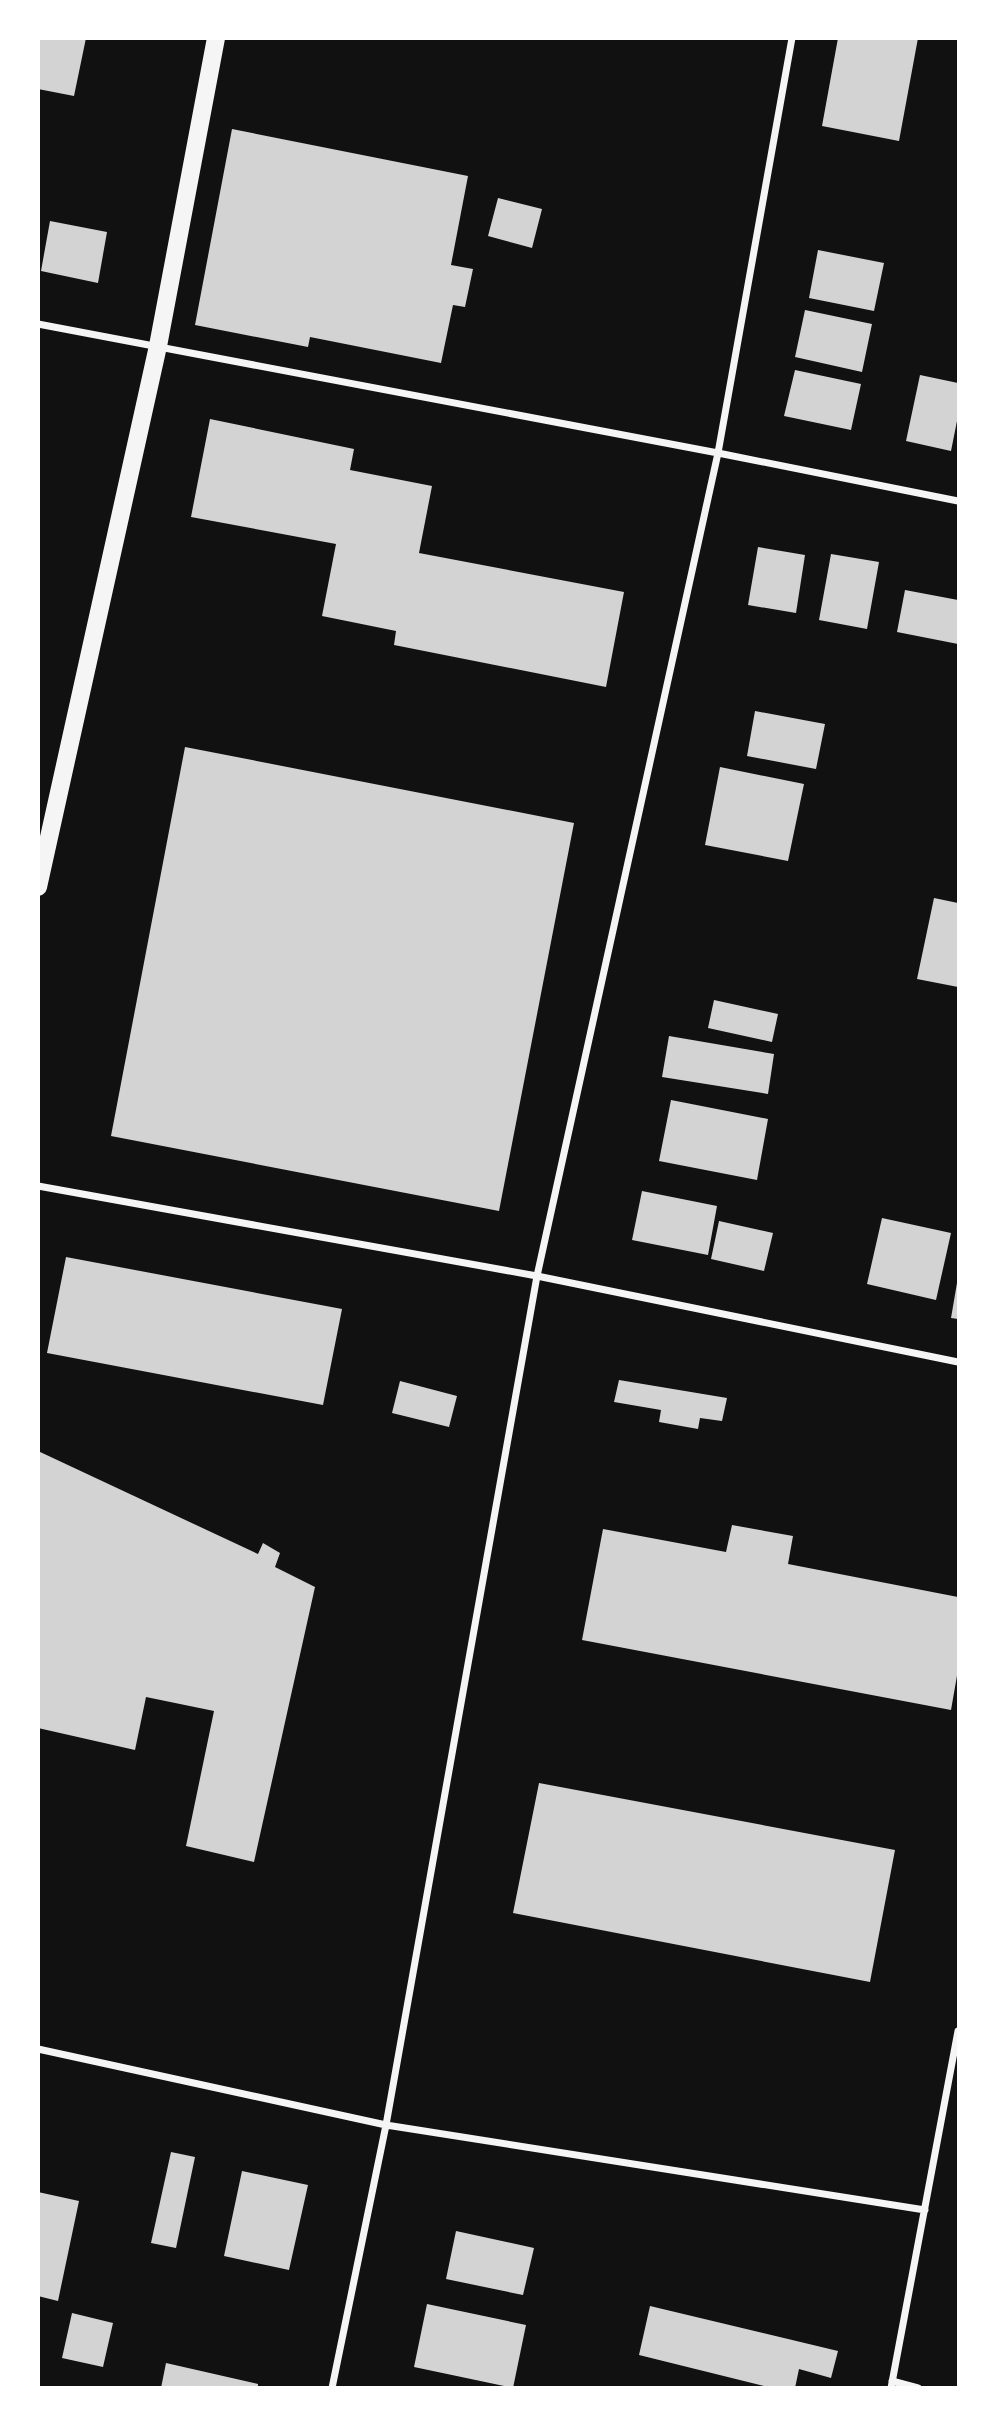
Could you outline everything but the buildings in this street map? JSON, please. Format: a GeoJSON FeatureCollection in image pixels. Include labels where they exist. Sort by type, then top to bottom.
{"type":"FeatureCollection","features":[{"type":"Feature","properties":{"kind":"main road"},"geometry":{"type":"LineString","coordinates":[[38,887],[158,346],[216,38]]}},
{"type":"Feature","properties":{"kind":"street"},"geometry":{"type":"LineString","coordinates":[[332,2388],[386,2125],[537,1276],[718,453],[792,38]]}},
{"type":"Feature","properties":{"kind":"street"},"geometry":{"type":"LineString","coordinates":[[38,324],[958,501]]}},
{"type":"Feature","properties":{"kind":"street"},"geometry":{"type":"LineString","coordinates":[[38,1186],[537,1276],[958,1362]]}},
{"type":"Feature","properties":{"kind":"street"},"geometry":{"type":"LineString","coordinates":[[918,2388],[892,2384],[958,2031]]}},
{"type":"Feature","properties":{"kind":"street"},"geometry":{"type":"LineString","coordinates":[[38,2049],[386,2125],[925,2210]]}}]}
